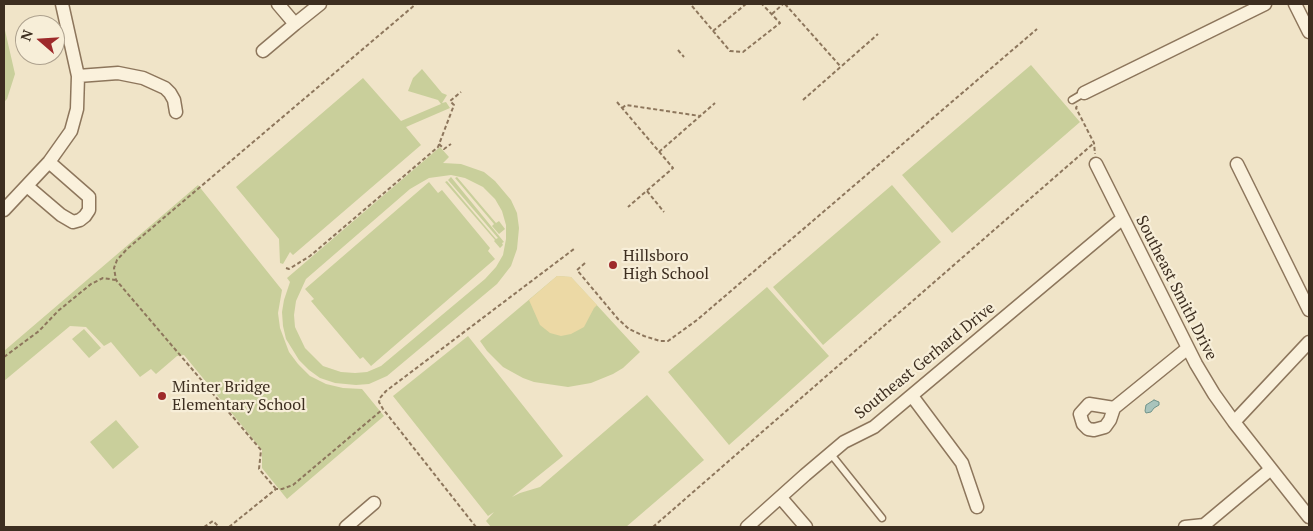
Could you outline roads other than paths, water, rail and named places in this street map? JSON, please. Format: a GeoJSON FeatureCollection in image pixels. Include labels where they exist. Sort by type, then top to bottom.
{"type":"FeatureCollection","features":[{"type":"Feature","properties":{"kind":"street"},"geometry":{"type":"LineString","coordinates":[[4,210],[50,162],[71,131],[77,108],[78,76],[62,4]]}},
{"type":"Feature","properties":{"kind":"street"},"geometry":{"type":"LineString","coordinates":[[278,4],[295,24]]}},
{"type":"Feature","properties":{"kind":"street"},"geometry":{"type":"LineString","coordinates":[[263,51],[320,4]]}},
{"type":"Feature","properties":{"kind":"street"},"geometry":{"type":"LineString","coordinates":[[1084,93],[1265,4]]}},
{"type":"Feature","properties":{"kind":"street"},"geometry":{"type":"LineString","coordinates":[[1295,4],[1309,32]]}},
{"type":"Feature","properties":{"kind":"street"},"geometry":{"type":"LineString","coordinates":[[78,76],[118,73],[143,78],[165,88],[170,93],[174,100],[176,112]]}},
{"type":"Feature","properties":{"kind":"street"},"geometry":{"type":"LineString","coordinates":[[27,186],[60,215],[73,222],[86,216],[89,210],[88,197],[50,162]]}},
{"type":"Feature","properties":{"kind":"street","name":"Southeast Smith Drive"},"geometry":{"type":"LineString","coordinates":[[1096,164],[1188,348],[1214,394],[1270,469],[1309,517]]}},
{"type":"Feature","properties":{"kind":"street"},"geometry":{"type":"LineString","coordinates":[[1237,164],[1309,310]]}},
{"type":"Feature","properties":{"kind":"street","name":"Southeast Gerhard Drive"},"geometry":{"type":"LineString","coordinates":[[747,527],[830,453],[844,442],[874,427],[1123,218]]}},
{"type":"Feature","properties":{"kind":"street"},"geometry":{"type":"LineString","coordinates":[[1234,422],[1309,342]]}},
{"type":"Feature","properties":{"kind":"street"},"geometry":{"type":"LineString","coordinates":[[1114,408],[1188,348]]}},
{"type":"Feature","properties":{"kind":"street"},"geometry":{"type":"LineString","coordinates":[[912,396],[962,463],[977,507]]}},
{"type":"Feature","properties":{"kind":"street"},"geometry":{"type":"LineString","coordinates":[[1185,527],[1204,525],[1270,469]]}},
{"type":"Feature","properties":{"kind":"street"},"geometry":{"type":"LineString","coordinates":[[781,498],[806,527]]}},
{"type":"Feature","properties":{"kind":"street"},"geometry":{"type":"LineString","coordinates":[[346,527],[374,502]]}},
{"type":"Feature","properties":{"kind":"lane"},"geometry":{"type":"LineString","coordinates":[[1072,100],[1084,93]]}},
{"type":"Feature","properties":{"kind":"lane"},"geometry":{"type":"LineString","coordinates":[[830,453],[882,518]]}},
{"type":"Feature","properties":{"kind":"water"},"geometry":{"type":"Polygon","coordinates":[[[1154,400],[1159,402],[1159,405],[1151,412],[1146,413],[1146,405],[1154,400]]]}},
{"type":"Feature","properties":{"kind":"place","name":"Hillsboro High School"},"geometry":{"type":"Point","coordinates":[613,265]}},
{"type":"Feature","properties":{"kind":"place","name":"Minter Bridge Elementary School"},"geometry":{"type":"Point","coordinates":[162,396]}}]}
